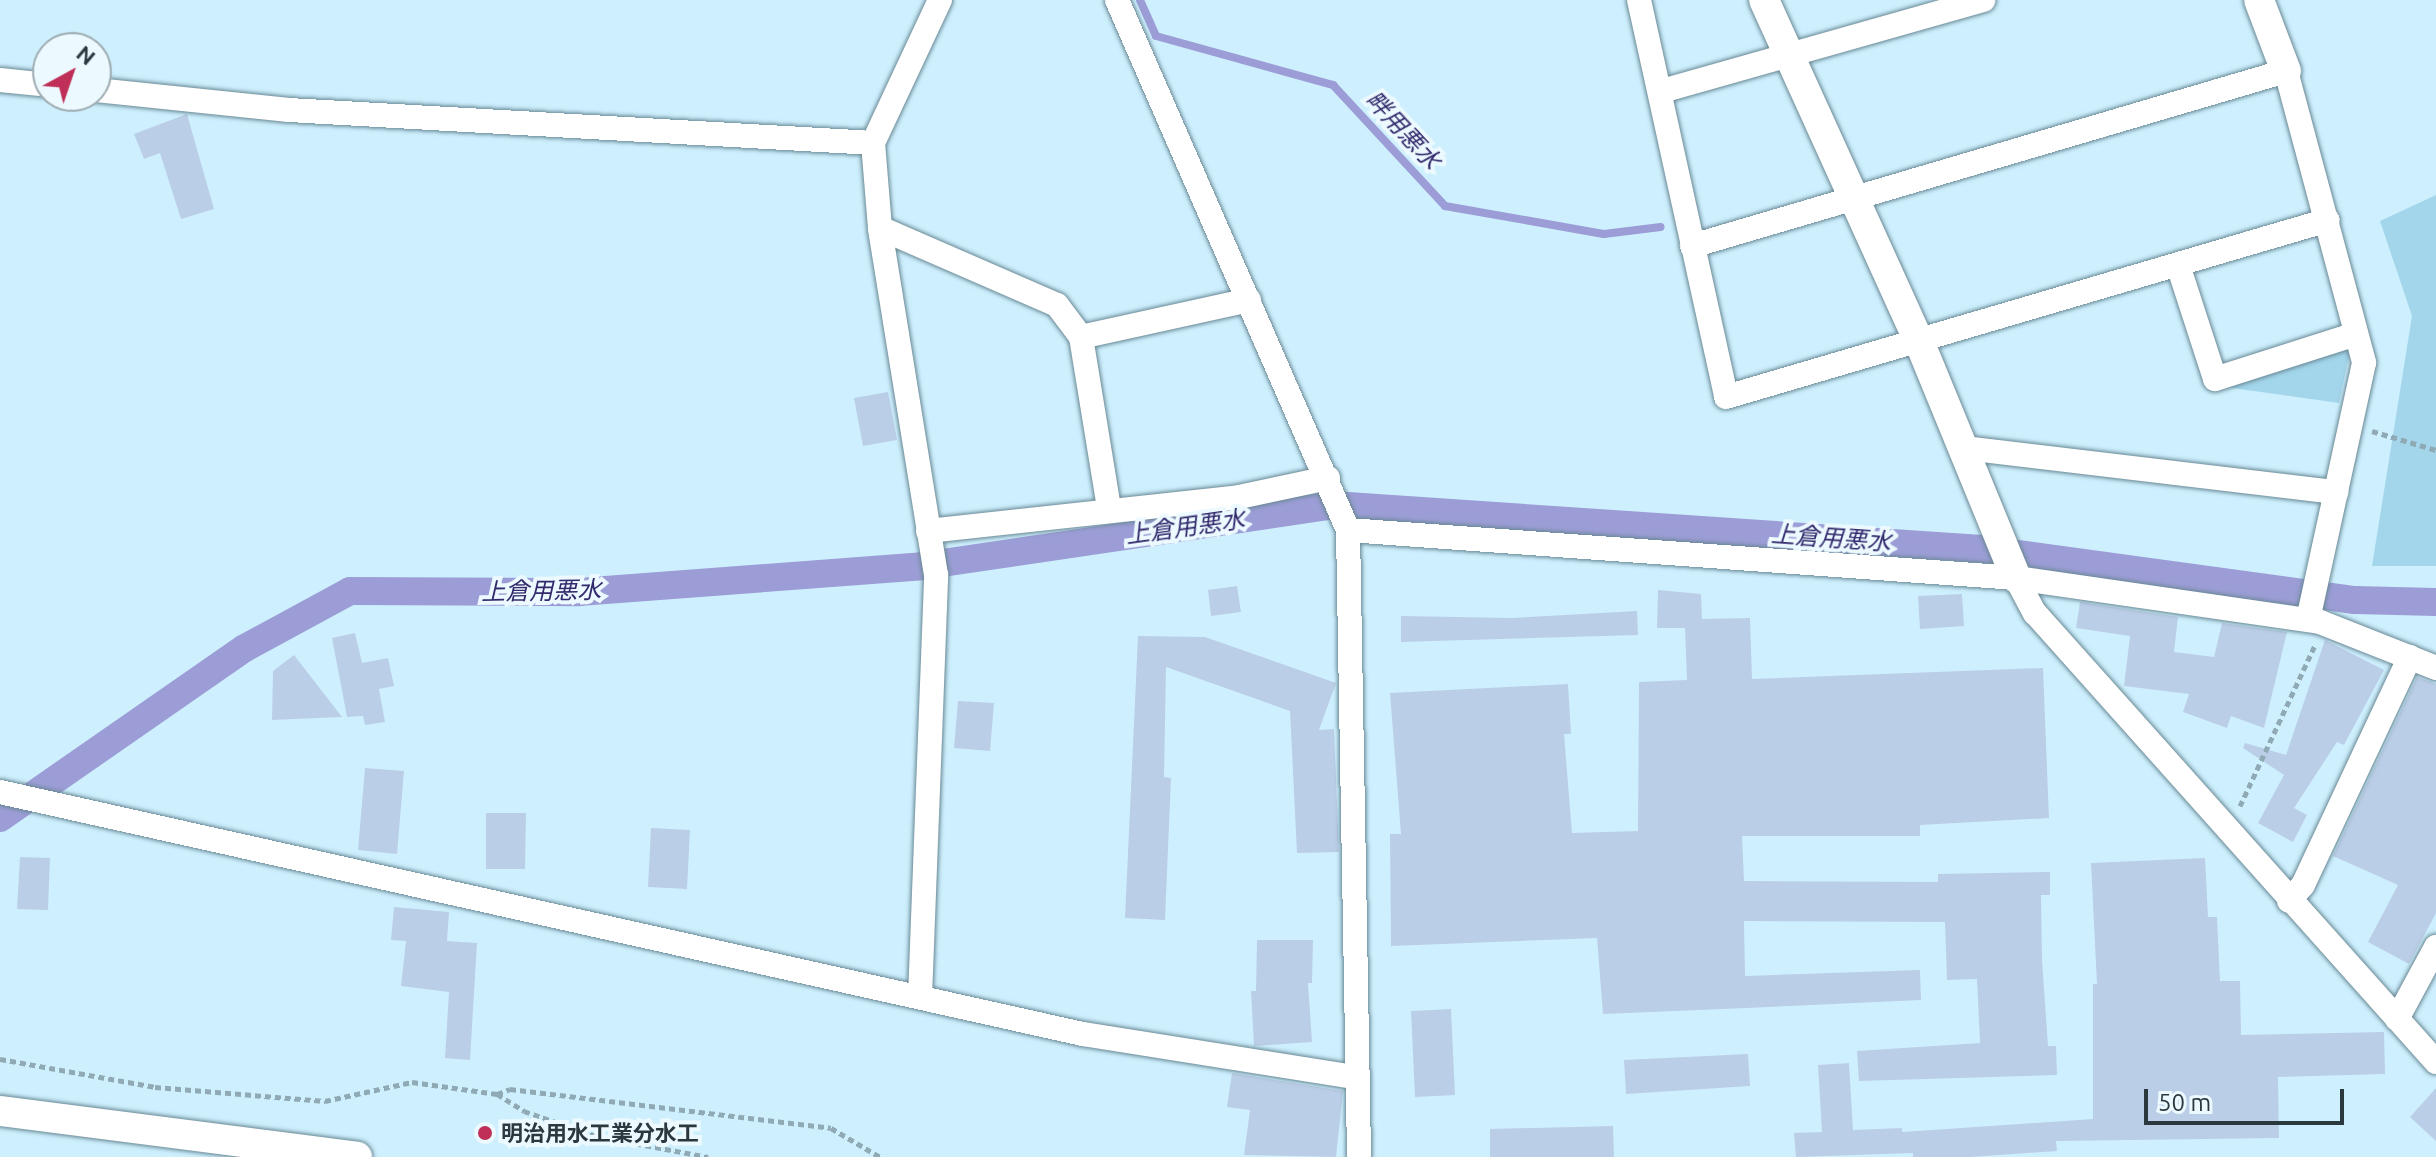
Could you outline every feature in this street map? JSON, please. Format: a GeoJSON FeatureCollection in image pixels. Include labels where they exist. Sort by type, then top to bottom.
{"type":"FeatureCollection","features":[{"type":"Feature","properties":{"kind":"street"},"geometry":{"type":"LineString","coordinates":[[920,997],[936,575],[880,228],[873,143],[940,0]]}},
{"type":"Feature","properties":{"kind":"street"},"geometry":{"type":"LineString","coordinates":[[1117,0],[1332,486],[1348,530],[1359,1157]]}},
{"type":"Feature","properties":{"kind":"street"},"geometry":{"type":"LineString","coordinates":[[1639,0],[1662,91],[1726,397],[2328,220]]}},
{"type":"Feature","properties":{"kind":"street"},"geometry":{"type":"LineString","coordinates":[[1764,0],[1919,341],[2005,542],[2016,578],[2035,613],[2436,1062]]}},
{"type":"Feature","properties":{"kind":"street"},"geometry":{"type":"LineString","coordinates":[[1662,91],[1983,0]]}},
{"type":"Feature","properties":{"kind":"street"},"geometry":{"type":"LineString","coordinates":[[2259,0],[2286,71],[2364,363],[2317,576],[2314,620]]}},
{"type":"Feature","properties":{"kind":"street"},"geometry":{"type":"LineString","coordinates":[[1692,246],[1854,202],[2286,71]]}},
{"type":"Feature","properties":{"kind":"street"},"geometry":{"type":"LineString","coordinates":[[0,80],[32,83]]}},
{"type":"Feature","properties":{"kind":"street"},"geometry":{"type":"LineString","coordinates":[[112,92],[289,110],[873,143]]}},
{"type":"Feature","properties":{"kind":"street"},"geometry":{"type":"LineString","coordinates":[[880,228],[1057,305],[1081,337],[1109,508]]}},
{"type":"Feature","properties":{"kind":"street"},"geometry":{"type":"LineString","coordinates":[[2178,265],[2215,379],[2356,334]]}},
{"type":"Feature","properties":{"kind":"street"},"geometry":{"type":"LineString","coordinates":[[1081,337],[1249,300]]}},
{"type":"Feature","properties":{"kind":"street"},"geometry":{"type":"LineString","coordinates":[[1965,448],[2336,492]]}},
{"type":"Feature","properties":{"kind":"street"},"geometry":{"type":"LineString","coordinates":[[930,539],[1109,508],[1332,486]]}},
{"type":"Feature","properties":{"kind":"street"},"geometry":{"type":"LineString","coordinates":[[1348,530],[2016,578],[2314,620],[2436,668]]}},
{"type":"Feature","properties":{"kind":"street"},"geometry":{"type":"LineString","coordinates":[[2289,901],[2303,885],[2410,657]]}},
{"type":"Feature","properties":{"kind":"street"},"geometry":{"type":"LineString","coordinates":[[4,792],[1083,1034],[1356,1077]]}},
{"type":"Feature","properties":{"kind":"street"},"geometry":{"type":"LineString","coordinates":[[2397,1019],[2428,983],[2436,947]]}},
{"type":"Feature","properties":{"kind":"street"},"geometry":{"type":"LineString","coordinates":[[0,1111],[357,1157]]}},
{"type":"Feature","properties":{"kind":"path"},"geometry":{"type":"LineString","coordinates":[[2352,425],[2436,450]]}},
{"type":"Feature","properties":{"kind":"path"},"geometry":{"type":"LineString","coordinates":[[2228,832],[2312,655],[2314,620]]}},
{"type":"Feature","properties":{"kind":"path"},"geometry":{"type":"LineString","coordinates":[[0,1059],[155,1087],[325,1101],[412,1082],[497,1094],[524,1111],[596,1136],[708,1157]]}},
{"type":"Feature","properties":{"kind":"path"},"geometry":{"type":"LineString","coordinates":[[497,1094],[510,1089],[831,1128],[880,1157]]}},
{"type":"Feature","properties":{"kind":"shaded area"},"geometry":{"type":"Polygon","coordinates":[[[2436,195],[2436,566],[2372,566],[2412,316],[2380,221],[2436,195]]]}},
{"type":"Feature","properties":{"kind":"shaded area"},"geometry":{"type":"Polygon","coordinates":[[[2347,343],[2349,356],[2339,403],[2225,387],[2347,343]]]}},
{"type":"Feature","properties":{"kind":"building"},"geometry":{"type":"Polygon","coordinates":[[[187,114],[214,209],[181,219],[160,153],[144,159],[134,134],[187,114]]]}},
{"type":"Feature","properties":{"kind":"building"},"geometry":{"type":"Polygon","coordinates":[[[888,392],[897,440],[863,446],[854,398],[888,392]]]}},
{"type":"Feature","properties":{"kind":"building"},"geometry":{"type":"Polygon","coordinates":[[[1237,586],[1241,612],[1211,616],[1208,590],[1237,586]]]}},
{"type":"Feature","properties":{"kind":"building"},"geometry":{"type":"Polygon","coordinates":[[[1658,590],[1701,594],[1702,619],[1750,618],[1752,679],[2043,668],[2049,818],[1920,825],[1920,836],[1742,836],[1744,881],[1938,882],[1938,874],[2050,872],[2050,895],[2041,895],[2042,960],[2048,1046],[2056,1046],[2057,1075],[1859,1081],[1857,1051],[1980,1043],[1977,979],[1947,980],[1945,922],[1744,921],[1745,976],[1920,970],[1921,1000],[1746,1008],[1603,1014],[1597,938],[1391,946],[1390,834],[1401,834],[1390,693],[1568,684],[1571,734],[1564,734],[1572,833],[1638,831],[1639,682],[1687,680],[1685,628],[1657,628],[1658,590]]]}},
{"type":"Feature","properties":{"kind":"building"},"geometry":{"type":"Polygon","coordinates":[[[1962,594],[1964,626],[1920,629],[1918,596],[1962,594]]]}},
{"type":"Feature","properties":{"kind":"building"},"geometry":{"type":"Polygon","coordinates":[[[2080,602],[2178,617],[2174,652],[2214,657],[2222,623],[2287,632],[2264,728],[2231,716],[2227,728],[2183,712],[2189,694],[2124,686],[2130,636],[2076,628],[2080,602]]]}},
{"type":"Feature","properties":{"kind":"building"},"geometry":{"type":"Polygon","coordinates":[[[1637,611],[1638,635],[1401,642],[1401,616],[1512,618],[1637,611]]]}},
{"type":"Feature","properties":{"kind":"building"},"geometry":{"type":"Polygon","coordinates":[[[355,633],[362,663],[388,658],[394,686],[379,689],[385,722],[365,725],[363,716],[347,717],[332,638],[355,633]]]}},
{"type":"Feature","properties":{"kind":"building"},"geometry":{"type":"Polygon","coordinates":[[[1138,636],[1205,637],[1336,683],[1319,730],[1334,729],[1339,852],[1297,853],[1290,711],[1166,667],[1164,777],[1171,778],[1165,920],[1125,918],[1138,636]]]}},
{"type":"Feature","properties":{"kind":"building"},"geometry":{"type":"Polygon","coordinates":[[[2325,640],[2384,670],[2344,745],[2337,742],[2294,808],[2307,815],[2293,842],[2258,823],[2284,775],[2243,748],[2245,743],[2286,755],[2325,640]]]}},
{"type":"Feature","properties":{"kind":"building"},"geometry":{"type":"Polygon","coordinates":[[[294,655],[342,717],[272,720],[273,671],[294,655]]]}},
{"type":"Feature","properties":{"kind":"building"},"geometry":{"type":"Polygon","coordinates":[[[2417,677],[2436,684],[2436,913],[2409,964],[2368,942],[2398,885],[2333,856],[2417,677]]]}},
{"type":"Feature","properties":{"kind":"building"},"geometry":{"type":"Polygon","coordinates":[[[958,701],[994,703],[990,751],[954,748],[958,701]]]}},
{"type":"Feature","properties":{"kind":"building"},"geometry":{"type":"Polygon","coordinates":[[[365,768],[404,771],[397,854],[358,850],[365,768]]]}},
{"type":"Feature","properties":{"kind":"building"},"geometry":{"type":"Polygon","coordinates":[[[486,813],[526,813],[525,869],[486,869],[486,813]]]}},
{"type":"Feature","properties":{"kind":"building"},"geometry":{"type":"Polygon","coordinates":[[[651,828],[690,830],[687,889],[648,887],[651,828]]]}},
{"type":"Feature","properties":{"kind":"building"},"geometry":{"type":"Polygon","coordinates":[[[20,857],[50,858],[48,910],[17,909],[20,857]]]}},
{"type":"Feature","properties":{"kind":"building"},"geometry":{"type":"Polygon","coordinates":[[[2205,858],[2208,917],[2217,917],[2220,981],[2240,981],[2241,1035],[2384,1032],[2385,1074],[2278,1077],[2279,1138],[2056,1141],[2057,1151],[1971,1157],[1913,1157],[1913,1153],[1796,1157],[1794,1133],[1822,1132],[1818,1065],[1849,1063],[1853,1130],[1902,1128],[1902,1132],[2093,1119],[2093,984],[2097,984],[2091,863],[2205,858]]]}},
{"type":"Feature","properties":{"kind":"building"},"geometry":{"type":"Polygon","coordinates":[[[394,907],[449,912],[447,941],[477,943],[470,1060],[445,1058],[449,992],[401,986],[406,941],[391,940],[394,907]]]}},
{"type":"Feature","properties":{"kind":"building"},"geometry":{"type":"Polygon","coordinates":[[[1257,940],[1313,940],[1312,983],[1308,983],[1312,1042],[1254,1046],[1251,991],[1256,991],[1257,940]]]}},
{"type":"Feature","properties":{"kind":"building"},"geometry":{"type":"Polygon","coordinates":[[[1451,1009],[1455,1095],[1415,1097],[1411,1011],[1451,1009]]]}},
{"type":"Feature","properties":{"kind":"building"},"geometry":{"type":"Polygon","coordinates":[[[1748,1054],[1750,1086],[1626,1094],[1624,1060],[1748,1054]]]}},
{"type":"Feature","properties":{"kind":"building"},"geometry":{"type":"Polygon","coordinates":[[[1232,1073],[1343,1091],[1336,1157],[1244,1155],[1250,1110],[1227,1107],[1232,1073]]]}},
{"type":"Feature","properties":{"kind":"building"},"geometry":{"type":"Polygon","coordinates":[[[2436,1088],[2436,1141],[2410,1117],[2436,1088]]]}},
{"type":"Feature","properties":{"kind":"building"},"geometry":{"type":"Polygon","coordinates":[[[1613,1126],[1614,1157],[1490,1157],[1490,1129],[1613,1126]]]}},
{"type":"Feature","properties":{"kind":"waterway","name":"畔用悪水"},"geometry":{"type":"LineString","coordinates":[[1140,0],[1156,36],[1333,85],[1445,206],[1604,234],[1661,227]]}},
{"type":"Feature","properties":{"kind":"waterway","name":"上倉用悪水"},"geometry":{"type":"LineString","coordinates":[[0,818],[245,648],[350,591],[579,592],[922,566],[1333,505],[1982,549],[2355,600],[2436,602]]}},
{"type":"Feature","properties":{"kind":"place","name":"明治用水工業分水工"},"geometry":{"type":"Point","coordinates":[485,1133]}}]}
